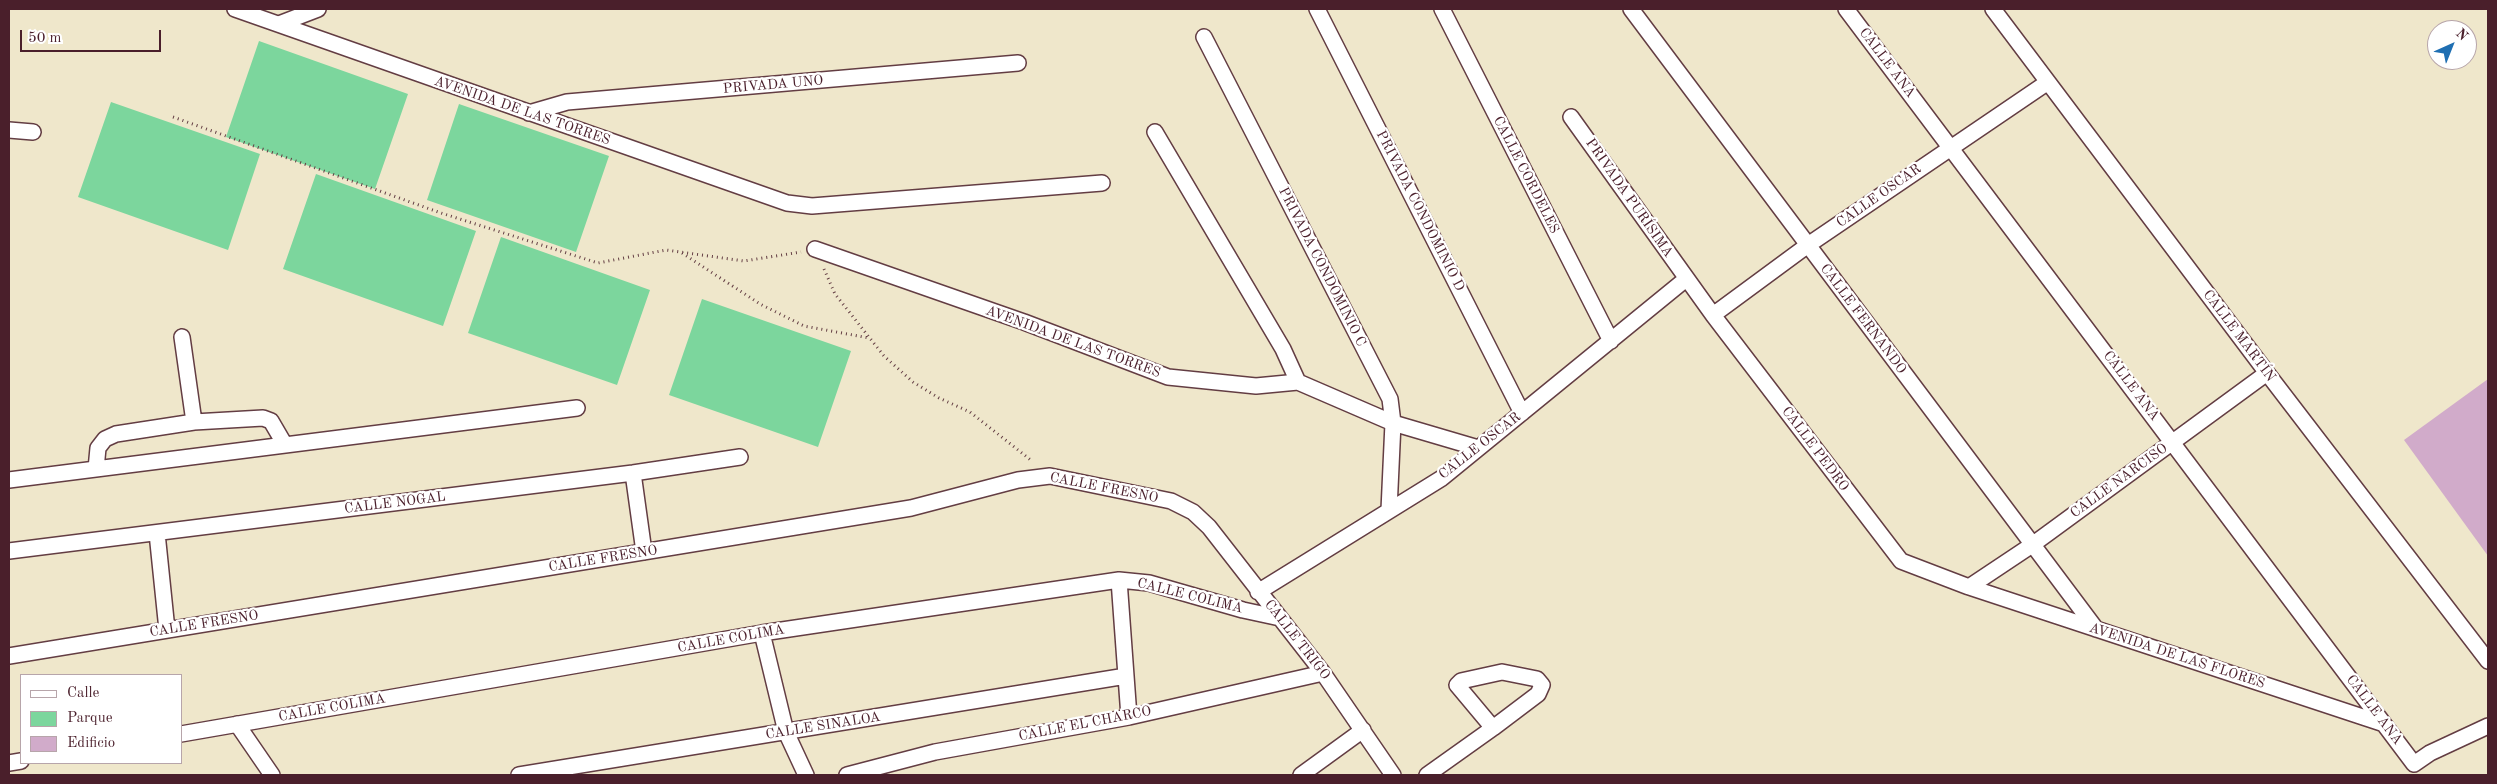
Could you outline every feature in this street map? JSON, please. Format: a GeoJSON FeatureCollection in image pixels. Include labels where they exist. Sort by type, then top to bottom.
{"type":"FeatureCollection","features":[{"type":"Feature","properties":{"kind":"street","name":"AVENIDA DE LAS TORRES"},"geometry":{"type":"LineString","coordinates":[[235,9],[787,203],[812,206],[1102,183]]}},
{"type":"Feature","properties":{"kind":"street"},"geometry":{"type":"LineString","coordinates":[[279,24],[318,9]]}},
{"type":"Feature","properties":{"kind":"street","name":"PRIVADA CONDOMINIO D"},"geometry":{"type":"LineString","coordinates":[[1318,9],[1522,413]]}},
{"type":"Feature","properties":{"kind":"street","name":"CALLE CORDELES"},"geometry":{"type":"LineString","coordinates":[[1442,9],[1612,341]]}},
{"type":"Feature","properties":{"kind":"street","name":"CALLE FERNANDO"},"geometry":{"type":"LineString","coordinates":[[1631,9],[2096,629]]}},
{"type":"Feature","properties":{"kind":"street","name":"CALLE ANA"},"geometry":{"type":"LineString","coordinates":[[1846,9],[2384,724],[2412,770]]}},
{"type":"Feature","properties":{"kind":"street","name":"CALLE MARTÍN"},"geometry":{"type":"LineString","coordinates":[[1993,9],[2267,374],[2488,661]]}},
{"type":"Feature","properties":{"kind":"street","name":"PRIVADA CONDOMINIO C"},"geometry":{"type":"LineString","coordinates":[[1204,37],[1390,400],[1393,423],[1389,510]]}},
{"type":"Feature","properties":{"kind":"street","name":"PRIVADA UNO"},"geometry":{"type":"LineString","coordinates":[[529,113],[567,102],[1018,64]]}},
{"type":"Feature","properties":{"kind":"street","name":"CALLE OSCAR"},"geometry":{"type":"LineString","coordinates":[[1713,315],[1808,246],[2048,82]]}},
{"type":"Feature","properties":{"kind":"street","name":"PRIVADA PURÍSIMA"},"geometry":{"type":"LineString","coordinates":[[1571,117],[1686,279]]}},
{"type":"Feature","properties":{"kind":"street"},"geometry":{"type":"LineString","coordinates":[[9,130],[33,132]]}},
{"type":"Feature","properties":{"kind":"street"},"geometry":{"type":"LineString","coordinates":[[1155,132],[1283,348],[1298,382]]}},
{"type":"Feature","properties":{"kind":"street","name":"AVENIDA DE LAS TORRES"},"geometry":{"type":"LineString","coordinates":[[815,250],[1024,322],[1168,377],[1256,386],[1298,382],[1393,423],[1478,448]]}},
{"type":"Feature","properties":{"kind":"street","name":"CALLE OSCAR"},"geometry":{"type":"LineString","coordinates":[[1258,592],[1442,478],[1686,279]]}},
{"type":"Feature","properties":{"kind":"street","name":"CALLE PEDRO"},"geometry":{"type":"LineString","coordinates":[[1686,279],[1901,561],[1969,587]]}},
{"type":"Feature","properties":{"kind":"street"},"geometry":{"type":"LineString","coordinates":[[182,337],[194,422]]}},
{"type":"Feature","properties":{"kind":"street","name":"CALLE NARCISO"},"geometry":{"type":"LineString","coordinates":[[1969,587],[2032,544],[2267,374]]}},
{"type":"Feature","properties":{"kind":"street"},"geometry":{"type":"LineString","coordinates":[[9,480],[577,408]]}},
{"type":"Feature","properties":{"kind":"street"},"geometry":{"type":"LineString","coordinates":[[96,469],[98,448],[105,439],[116,434],[194,422],[263,418],[271,421],[285,445]]}},
{"type":"Feature","properties":{"kind":"street","name":"CALLE NOGAL"},"geometry":{"type":"LineString","coordinates":[[9,551],[633,473],[740,457]]}},
{"type":"Feature","properties":{"kind":"street"},"geometry":{"type":"LineString","coordinates":[[633,473],[644,552]]}},
{"type":"Feature","properties":{"kind":"street","name":"CALLE FRESNO"},"geometry":{"type":"LineString","coordinates":[[9,656],[911,508],[1018,480],[1050,476],[1171,501],[1193,512]]}},
{"type":"Feature","properties":{"kind":"street","name":"CALLE TRIGO"},"geometry":{"type":"LineString","coordinates":[[1193,512],[1209,527],[1323,673],[1364,730],[1393,775]]}},
{"type":"Feature","properties":{"kind":"street"},"geometry":{"type":"LineString","coordinates":[[156,533],[167,630]]}},
{"type":"Feature","properties":{"kind":"street"},"geometry":{"type":"LineString","coordinates":[[1119,580],[1129,717]]}},
{"type":"Feature","properties":{"kind":"street","name":"CALLE COLIMA"},"geometry":{"type":"LineString","coordinates":[[182,734],[762,633],[1119,580],[1149,583],[1244,610],[1280,618]]}},
{"type":"Feature","properties":{"kind":"street","name":"AVENIDA DE LAS FLORES"},"geometry":{"type":"LineString","coordinates":[[1969,587],[2384,724]]}},
{"type":"Feature","properties":{"kind":"street"},"geometry":{"type":"LineString","coordinates":[[762,633],[786,732],[806,775]]}},
{"type":"Feature","properties":{"kind":"street"},"geometry":{"type":"LineString","coordinates":[[1428,775],[1493,728],[1538,694],[1542,685],[1537,679],[1502,672],[1461,681],[1457,685],[1493,728]]}},
{"type":"Feature","properties":{"kind":"street","name":"CALLE EL CHARCO"},"geometry":{"type":"LineString","coordinates":[[847,775],[935,752],[1129,717],[1323,673]]}},
{"type":"Feature","properties":{"kind":"street","name":"CALLE SINALOA"},"geometry":{"type":"LineString","coordinates":[[519,775],[1126,676]]}},
{"type":"Feature","properties":{"kind":"street"},"geometry":{"type":"LineString","coordinates":[[237,724],[272,775]]}},
{"type":"Feature","properties":{"kind":"street"},"geometry":{"type":"LineString","coordinates":[[2412,770],[2430,753],[2488,726]]}},
{"type":"Feature","properties":{"kind":"street"},"geometry":{"type":"LineString","coordinates":[[1301,775],[1364,730]]}},
{"type":"Feature","properties":{"kind":"path"},"geometry":{"type":"LineString","coordinates":[[173,117],[441,213],[598,263],[666,250],[744,261],[815,250],[835,294],[884,356],[913,382],[940,398],[970,412],[1050,476]]}},
{"type":"Feature","properties":{"kind":"path"},"geometry":{"type":"LineString","coordinates":[[682,252],[760,304],[804,326],[870,338]]}},
{"type":"Feature","properties":{"kind":"green space"},"geometry":{"type":"Polygon","coordinates":[[[259,41],[408,94],[375,189],[226,137],[259,41]]]}},
{"type":"Feature","properties":{"kind":"green space"},"geometry":{"type":"Polygon","coordinates":[[[111,102],[260,154],[228,250],[78,197],[111,102]]]}},
{"type":"Feature","properties":{"kind":"green space"},"geometry":{"type":"Polygon","coordinates":[[[459,104],[609,156],[576,252],[427,200],[459,104]]]}},
{"type":"Feature","properties":{"kind":"green space"},"geometry":{"type":"Polygon","coordinates":[[[316,174],[476,231],[443,326],[283,269],[316,174]]]}},
{"type":"Feature","properties":{"kind":"green space"},"geometry":{"type":"Polygon","coordinates":[[[501,237],[650,290],[617,385],[468,333],[501,237]]]}},
{"type":"Feature","properties":{"kind":"green space"},"geometry":{"type":"Polygon","coordinates":[[[702,299],[851,351],[818,447],[669,395],[702,299]]]}},
{"type":"Feature","properties":{"kind":"building"},"geometry":{"type":"Polygon","coordinates":[[[2488,379],[2488,556],[2404,440],[2488,379]]]}}]}
